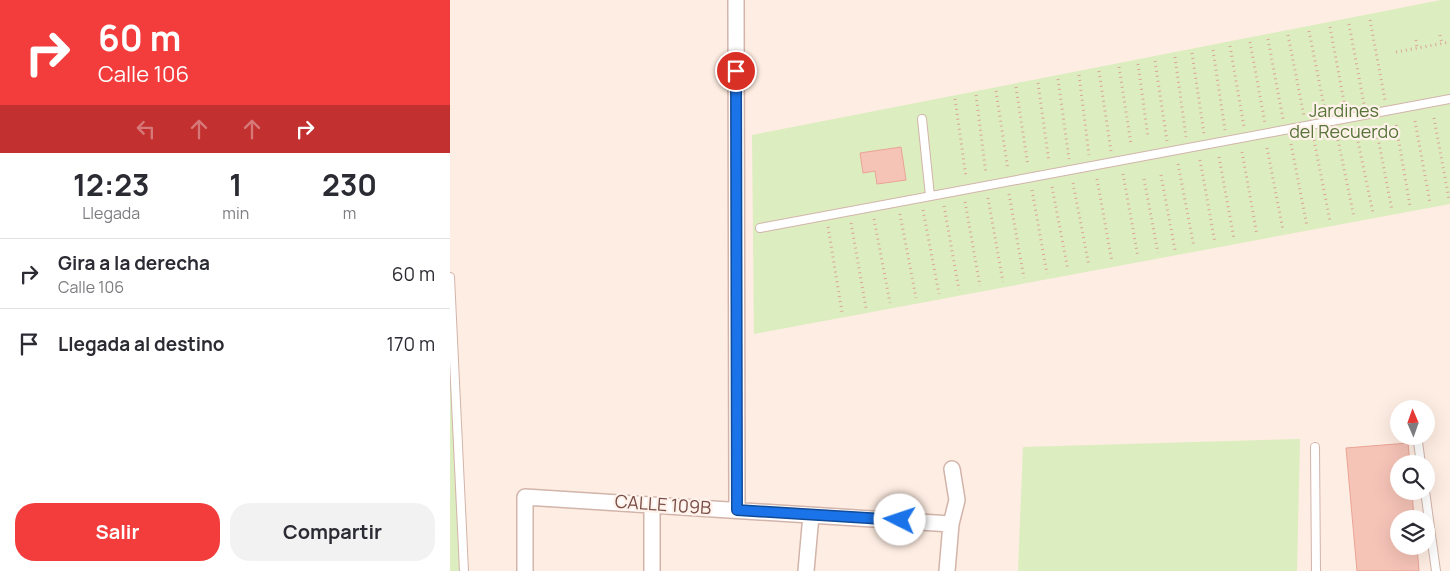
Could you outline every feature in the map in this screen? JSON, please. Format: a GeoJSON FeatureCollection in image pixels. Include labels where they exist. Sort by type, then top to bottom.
{"type":"FeatureCollection","features":[{"type":"Feature","properties":{"kind":"street"},"geometry":{"type":"LineString","coordinates":[[736,0],[737,510]]}},
{"type":"Feature","properties":{"kind":"street"},"geometry":{"type":"LineString","coordinates":[[947,571],[952,524],[957,500],[952,469]]}},
{"type":"Feature","properties":{"kind":"street","name":"CALLE 109B"},"geometry":{"type":"LineString","coordinates":[[525,571],[525,497],[952,524]]}},
{"type":"Feature","properties":{"kind":"street"},"geometry":{"type":"LineString","coordinates":[[652,505],[652,571]]}},
{"type":"Feature","properties":{"kind":"street"},"geometry":{"type":"LineString","coordinates":[[806,571],[811,515]]}},
{"type":"Feature","properties":{"kind":"lane"},"geometry":{"type":"LineString","coordinates":[[760,228],[1450,99]]}},
{"type":"Feature","properties":{"kind":"lane"},"geometry":{"type":"LineString","coordinates":[[922,119],[930,196]]}},
{"type":"Feature","properties":{"kind":"lane"},"geometry":{"type":"LineString","coordinates":[[450,277],[464,571]]}},
{"type":"Feature","properties":{"kind":"lane"},"geometry":{"type":"LineString","coordinates":[[1315,447],[1316,571]]}},
{"type":"Feature","properties":{"kind":"lane"},"geometry":{"type":"LineString","coordinates":[[1426,500],[1436,571]]}},
{"type":"Feature","properties":{"kind":"path"},"geometry":{"type":"LineString","coordinates":[[1370,20],[1386,101]]}},
{"type":"Feature","properties":{"kind":"path"},"geometry":{"type":"LineString","coordinates":[[1349,24],[1365,105]]}},
{"type":"Feature","properties":{"kind":"path"},"geometry":{"type":"LineString","coordinates":[[1330,27],[1345,108]]}},
{"type":"Feature","properties":{"kind":"path"},"geometry":{"type":"LineString","coordinates":[[1309,31],[1325,112]]}},
{"type":"Feature","properties":{"kind":"path"},"geometry":{"type":"LineString","coordinates":[[1288,35],[1304,116]]}},
{"type":"Feature","properties":{"kind":"path"},"geometry":{"type":"LineString","coordinates":[[1440,35],[1442,44]]}},
{"type":"Feature","properties":{"kind":"path"},"geometry":{"type":"LineString","coordinates":[[1268,39],[1283,120]]}},
{"type":"Feature","properties":{"kind":"path"},"geometry":{"type":"LineString","coordinates":[[1416,40],[1417,48]]}},
{"type":"Feature","properties":{"kind":"path"},"geometry":{"type":"LineString","coordinates":[[1250,42],[1265,123]]}},
{"type":"Feature","properties":{"kind":"path"},"geometry":{"type":"LineString","coordinates":[[1396,52],[1450,42]]}},
{"type":"Feature","properties":{"kind":"path"},"geometry":{"type":"LineString","coordinates":[[1230,46],[1244,127]]}},
{"type":"Feature","properties":{"kind":"path"},"geometry":{"type":"LineString","coordinates":[[1213,50],[1225,130]]}},
{"type":"Feature","properties":{"kind":"path"},"geometry":{"type":"LineString","coordinates":[[1192,53],[1204,134]]}},
{"type":"Feature","properties":{"kind":"path"},"geometry":{"type":"LineString","coordinates":[[1175,57],[1186,137]]}},
{"type":"Feature","properties":{"kind":"path"},"geometry":{"type":"LineString","coordinates":[[1155,61],[1167,141]]}},
{"type":"Feature","properties":{"kind":"path"},"geometry":{"type":"LineString","coordinates":[[1138,64],[1148,137]]}},
{"type":"Feature","properties":{"kind":"path"},"geometry":{"type":"LineString","coordinates":[[1119,67],[1131,144]]}},
{"type":"Feature","properties":{"kind":"path"},"geometry":{"type":"LineString","coordinates":[[1099,71],[1111,151]]}},
{"type":"Feature","properties":{"kind":"path"},"geometry":{"type":"LineString","coordinates":[[1079,75],[1089,155]]}},
{"type":"Feature","properties":{"kind":"path"},"geometry":{"type":"LineString","coordinates":[[1058,79],[1069,159]]}},
{"type":"Feature","properties":{"kind":"path"},"geometry":{"type":"LineString","coordinates":[[1038,83],[1048,162]]}},
{"type":"Feature","properties":{"kind":"path"},"geometry":{"type":"LineString","coordinates":[[1016,87],[1028,166]]}},
{"type":"Feature","properties":{"kind":"path"},"geometry":{"type":"LineString","coordinates":[[996,91],[1008,170]]}},
{"type":"Feature","properties":{"kind":"path"},"geometry":{"type":"LineString","coordinates":[[976,95],[986,174]]}},
{"type":"Feature","properties":{"kind":"path"},"geometry":{"type":"LineString","coordinates":[[955,99],[966,177]]}},
{"type":"Feature","properties":{"kind":"path"},"geometry":{"type":"LineString","coordinates":[[1434,118],[1449,199]]}},
{"type":"Feature","properties":{"kind":"path"},"geometry":{"type":"LineString","coordinates":[[1415,121],[1430,202]]}},
{"type":"Feature","properties":{"kind":"path"},"geometry":{"type":"LineString","coordinates":[[1396,125],[1410,206]]}},
{"type":"Feature","properties":{"kind":"path"},"geometry":{"type":"LineString","coordinates":[[1376,128],[1392,210]]}},
{"type":"Feature","properties":{"kind":"path"},"geometry":{"type":"LineString","coordinates":[[1356,132],[1373,213]]}},
{"type":"Feature","properties":{"kind":"path"},"geometry":{"type":"LineString","coordinates":[[1337,135],[1354,217]]}},
{"type":"Feature","properties":{"kind":"path"},"geometry":{"type":"LineString","coordinates":[[1314,140],[1330,221]]}},
{"type":"Feature","properties":{"kind":"path"},"geometry":{"type":"LineString","coordinates":[[1291,144],[1307,226]]}},
{"type":"Feature","properties":{"kind":"path"},"geometry":{"type":"LineString","coordinates":[[1267,148],[1283,230]]}},
{"type":"Feature","properties":{"kind":"path"},"geometry":{"type":"LineString","coordinates":[[1242,152],[1258,234]]}},
{"type":"Feature","properties":{"kind":"path"},"geometry":{"type":"LineString","coordinates":[[1218,157],[1234,239]]}},
{"type":"Feature","properties":{"kind":"path"},"geometry":{"type":"LineString","coordinates":[[1200,160],[1215,243]]}},
{"type":"Feature","properties":{"kind":"path"},"geometry":{"type":"LineString","coordinates":[[1178,164],[1194,246]]}},
{"type":"Feature","properties":{"kind":"path"},"geometry":{"type":"LineString","coordinates":[[1123,174],[1138,257]]}},
{"type":"Feature","properties":{"kind":"path"},"geometry":{"type":"LineString","coordinates":[[1162,174],[1175,250]]}},
{"type":"Feature","properties":{"kind":"path"},"geometry":{"type":"LineString","coordinates":[[1096,179],[1112,262]]}},
{"type":"Feature","properties":{"kind":"path"},"geometry":{"type":"LineString","coordinates":[[1144,179],[1158,253]]}},
{"type":"Feature","properties":{"kind":"path"},"geometry":{"type":"LineString","coordinates":[[1073,183],[1089,266]]}},
{"type":"Feature","properties":{"kind":"path"},"geometry":{"type":"LineString","coordinates":[[1052,187],[1068,270]]}},
{"type":"Feature","properties":{"kind":"path"},"geometry":{"type":"LineString","coordinates":[[1032,190],[1047,274]]}},
{"type":"Feature","properties":{"kind":"path"},"geometry":{"type":"LineString","coordinates":[[1009,194],[1024,278]]}},
{"type":"Feature","properties":{"kind":"path"},"geometry":{"type":"LineString","coordinates":[[988,198],[1003,282]]}},
{"type":"Feature","properties":{"kind":"path"},"geometry":{"type":"LineString","coordinates":[[965,202],[980,286]]}},
{"type":"Feature","properties":{"kind":"path"},"geometry":{"type":"LineString","coordinates":[[944,206],[959,290]]}},
{"type":"Feature","properties":{"kind":"path"},"geometry":{"type":"LineString","coordinates":[[923,210],[939,294]]}},
{"type":"Feature","properties":{"kind":"path"},"geometry":{"type":"LineString","coordinates":[[900,214],[916,298]]}},
{"type":"Feature","properties":{"kind":"path"},"geometry":{"type":"LineString","coordinates":[[874,219],[890,303]]}},
{"type":"Feature","properties":{"kind":"path"},"geometry":{"type":"LineString","coordinates":[[851,223],[866,308]]}},
{"type":"Feature","properties":{"kind":"path"},"geometry":{"type":"LineString","coordinates":[[828,227],[842,312]]}},
{"type":"Feature","properties":{"kind":"green space","name":"Jardines del Recuerdo"},"geometry":{"type":"Polygon","coordinates":[[[1441,0],[1450,0],[1450,204],[754,334],[752,135],[1441,0]]]}},
{"type":"Feature","properties":{"kind":"green space"},"geometry":{"type":"Polygon","coordinates":[[[450,360],[461,571],[450,571],[450,360]]]}},
{"type":"Feature","properties":{"kind":"green space"},"geometry":{"type":"Polygon","coordinates":[[[1300,439],[1297,571],[1018,571],[1023,447],[1300,439]]]}},
{"type":"Feature","properties":{"kind":"building"},"geometry":{"type":"Polygon","coordinates":[[[901,147],[906,180],[877,184],[875,171],[863,173],[860,153],[901,147]]]}},
{"type":"Feature","properties":{"kind":"building"},"geometry":{"type":"Polygon","coordinates":[[[1408,445],[1409,455],[1390,455],[1390,500],[1413,500],[1413,510],[1390,510],[1390,555],[1418,555],[1419,571],[1357,571],[1346,448],[1408,445]]]}},
{"type":"Feature","properties":{"kind":"route"},"geometry":{"type":"LineString","coordinates":[[736,71],[737,510],[900,520]]}}]}
